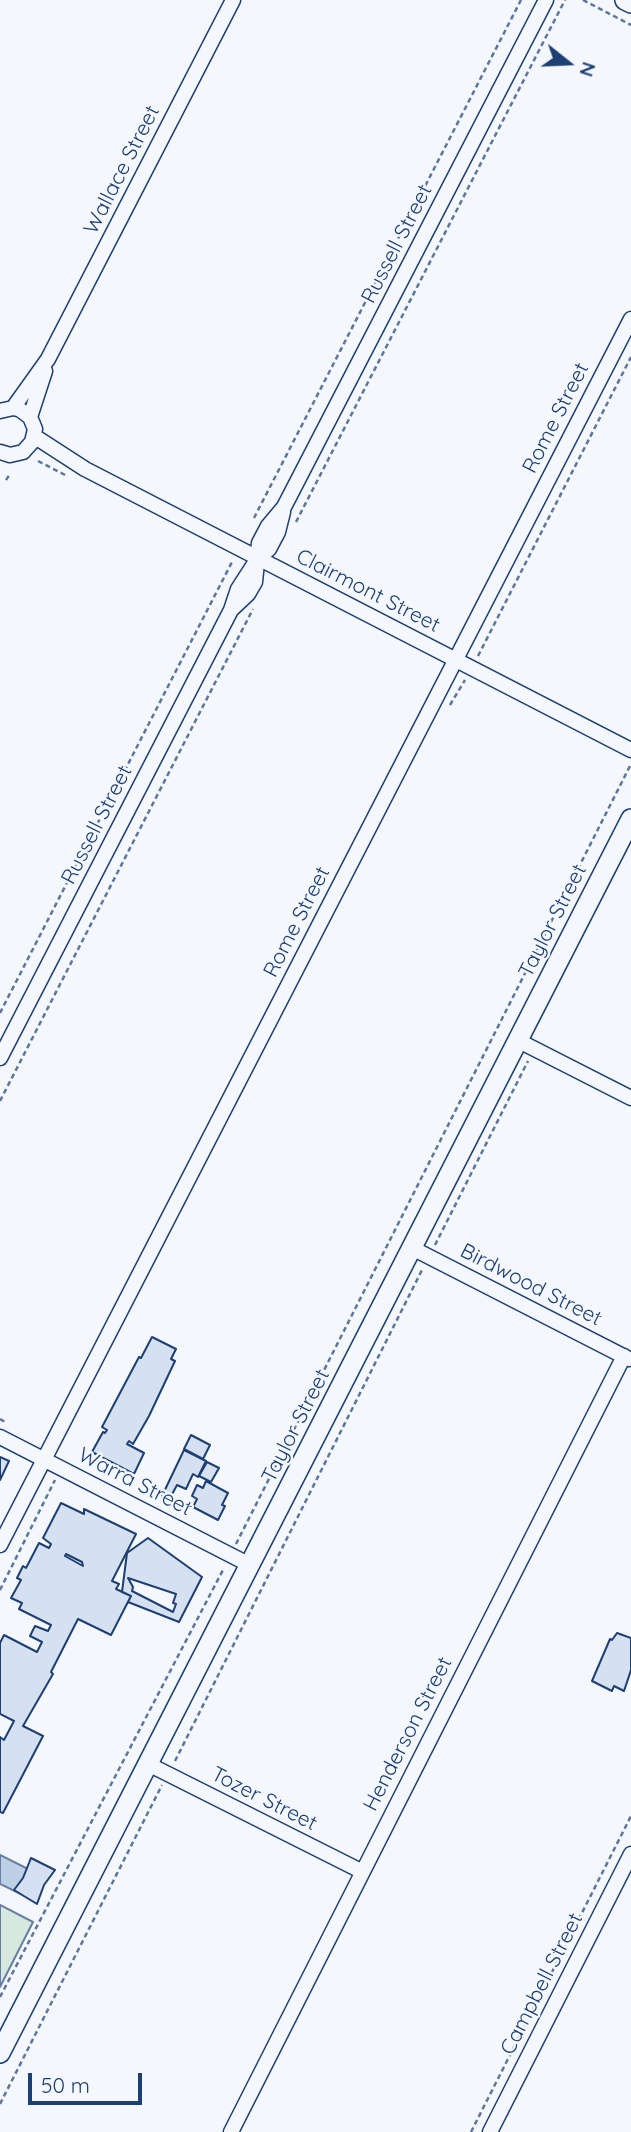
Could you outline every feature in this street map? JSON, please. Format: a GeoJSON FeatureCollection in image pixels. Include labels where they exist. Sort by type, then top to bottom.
{"type":"FeatureCollection","features":[{"type":"Feature","properties":{"kind":"street","name":"Wallace Street"},"geometry":{"type":"LineString","coordinates":[[30,417],[48,359],[233,0]]}},
{"type":"Feature","properties":{"kind":"street","name":"Russell Street"},"geometry":{"type":"LineString","coordinates":[[0,1058],[231,610],[238,589],[258,558],[259,543],[268,526],[284,507],[546,0]]}},
{"type":"Feature","properties":{"kind":"street"},"geometry":{"type":"LineString","coordinates":[[625,0],[631,3]]}},
{"type":"Feature","properties":{"kind":"street","name":"Rome Street"},"geometry":{"type":"LineString","coordinates":[[0,1545],[631,318]]}},
{"type":"Feature","properties":{"kind":"street","name":"Wallace Street"},"geometry":{"type":"LineString","coordinates":[[6,410],[48,359]]}},
{"type":"Feature","properties":{"kind":"street"},"geometry":{"type":"LineString","coordinates":[[5,474],[5,453],[23,452],[31,442],[30,417],[19,409],[6,410]]}},
{"type":"Feature","properties":{"kind":"street","name":"Clairmont Street"},"geometry":{"type":"LineString","coordinates":[[31,442],[631,750]]}},
{"type":"Feature","properties":{"kind":"street","name":"Taylor Street"},"geometry":{"type":"LineString","coordinates":[[0,2053],[250,1565],[421,1253],[526,1044],[631,819]]}},
{"type":"Feature","properties":{"kind":"street"},"geometry":{"type":"LineString","coordinates":[[526,1044],[631,1098]]}},
{"type":"Feature","properties":{"kind":"street","name":"Birdwood Street"},"geometry":{"type":"LineString","coordinates":[[421,1253],[627,1358]]}},
{"type":"Feature","properties":{"kind":"street","name":"Henderson Street"},"geometry":{"type":"LineString","coordinates":[[231,2132],[361,1871],[627,1358]]}},
{"type":"Feature","properties":{"kind":"street","name":"Warra Street"},"geometry":{"type":"LineString","coordinates":[[0,1437],[250,1565]]}},
{"type":"Feature","properties":{"kind":"street","name":"Tozer Street"},"geometry":{"type":"LineString","coordinates":[[148,1764],[361,1871]]}},
{"type":"Feature","properties":{"kind":"street","name":"Campbell Street"},"geometry":{"type":"LineString","coordinates":[[490,2132],[631,1854]]}},
{"type":"Feature","properties":{"kind":"path"},"geometry":{"type":"LineString","coordinates":[[251,524],[521,0]]}},
{"type":"Feature","properties":{"kind":"path"},"geometry":{"type":"LineString","coordinates":[[583,0],[631,25]]}},
{"type":"Feature","properties":{"kind":"path"},"geometry":{"type":"LineString","coordinates":[[447,710],[631,357]]}},
{"type":"Feature","properties":{"kind":"path"},"geometry":{"type":"LineString","coordinates":[[0,1013],[239,548]]}},
{"type":"Feature","properties":{"kind":"path"},"geometry":{"type":"LineString","coordinates":[[0,1997],[230,1555],[631,764]]}},
{"type":"Feature","properties":{"kind":"path"},"geometry":{"type":"LineString","coordinates":[[0,2104],[168,1774],[421,1253],[526,1044]]}},
{"type":"Feature","properties":{"kind":"path"},"geometry":{"type":"LineString","coordinates":[[0,1590],[59,1467]]}},
{"type":"Feature","properties":{"kind":"path"},"geometry":{"type":"LineString","coordinates":[[471,2132],[631,1816]]}},
{"type":"Feature","properties":{"kind":"shaded area"},"geometry":{"type":"Polygon","coordinates":[[[0,1905],[33,1922],[0,1987],[0,1905]]]}},
{"type":"Feature","properties":{"kind":"water"},"geometry":{"type":"Polygon","coordinates":[[[0,1855],[36,1873],[25,1896],[0,1884],[0,1855]]]}},
{"type":"Feature","properties":{"kind":"building"},"geometry":{"type":"Polygon","coordinates":[[[152,1337],[176,1349],[171,1359],[175,1361],[133,1444],[129,1441],[127,1444],[144,1453],[134,1474],[92,1452],[103,1432],[107,1430],[102,1427],[152,1337]]]}},
{"type":"Feature","properties":{"kind":"building"},"geometry":{"type":"Polygon","coordinates":[[[191,1435],[210,1445],[203,1459],[184,1449],[191,1435]]]}},
{"type":"Feature","properties":{"kind":"building"},"geometry":{"type":"Polygon","coordinates":[[[184,1450],[206,1461],[198,1477],[193,1474],[186,1489],[177,1485],[169,1500],[162,1496],[184,1450]]]}},
{"type":"Feature","properties":{"kind":"building"},"geometry":{"type":"Polygon","coordinates":[[[0,1457],[9,1461],[0,1480],[0,1457]]]}},
{"type":"Feature","properties":{"kind":"building"},"geometry":{"type":"Polygon","coordinates":[[[207,1462],[219,1468],[211,1482],[199,1476],[207,1462]]]}},
{"type":"Feature","properties":{"kind":"building"},"geometry":{"type":"Polygon","coordinates":[[[206,1481],[228,1493],[218,1520],[193,1507],[197,1499],[192,1496],[197,1485],[203,1488],[206,1481]]]}},
{"type":"Feature","properties":{"kind":"building"},"geometry":{"type":"Polygon","coordinates":[[[61,1503],[84,1514],[84,1509],[136,1534],[112,1581],[119,1584],[116,1589],[131,1596],[111,1635],[78,1619],[51,1672],[53,1674],[23,1726],[43,1736],[3,1813],[0,1812],[0,1737],[4,1740],[14,1721],[0,1714],[0,1643],[4,1635],[37,1652],[42,1642],[30,1636],[35,1626],[48,1631],[51,1625],[19,1609],[22,1603],[11,1598],[21,1580],[17,1578],[23,1566],[26,1568],[39,1543],[49,1548],[51,1544],[43,1538],[61,1503]],[[66,1554],[65,1556],[83,1566],[82,1562],[66,1554]]]}},
{"type":"Feature","properties":{"kind":"building"},"geometry":{"type":"Polygon","coordinates":[[[148,1538],[202,1577],[179,1622],[128,1602],[131,1596],[122,1592],[127,1553],[148,1538]],[[128,1578],[133,1587],[132,1591],[173,1612],[176,1594],[128,1578]]]}},
{"type":"Feature","properties":{"kind":"building"},"geometry":{"type":"Polygon","coordinates":[[[617,1633],[631,1638],[631,1670],[624,1691],[614,1686],[612,1691],[592,1681],[610,1639],[617,1633]]]}},
{"type":"Feature","properties":{"kind":"building"},"geometry":{"type":"Polygon","coordinates":[[[31,1858],[55,1870],[44,1885],[37,1904],[14,1890],[23,1878],[31,1858]]]}}]}
